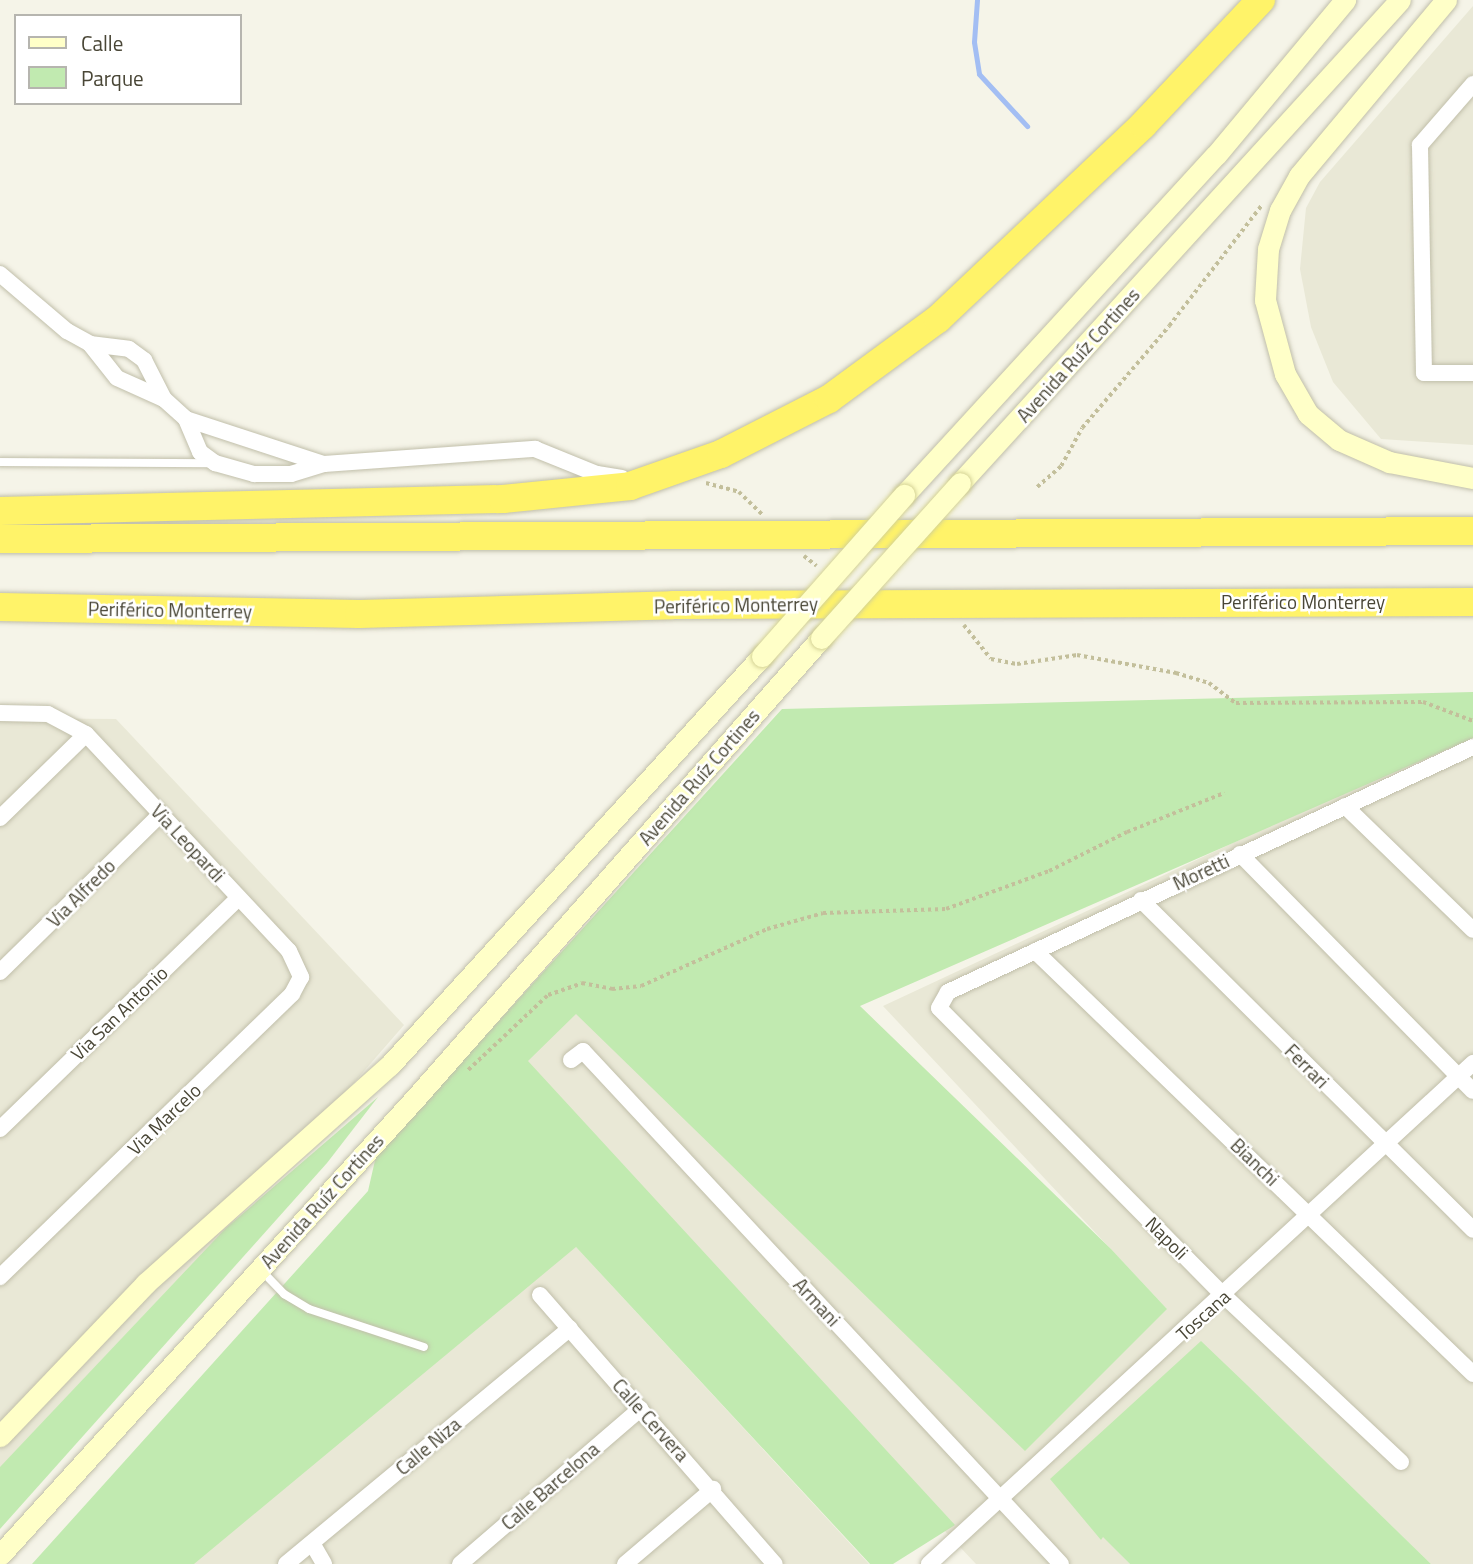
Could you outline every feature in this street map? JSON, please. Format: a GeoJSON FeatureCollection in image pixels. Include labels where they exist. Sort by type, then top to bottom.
{"type":"FeatureCollection","features":[{"type":"Feature","properties":{"kind":"highway"},"geometry":{"type":"LineString","coordinates":[[0,511],[503,499],[629,486],[721,454],[829,399],[938,319],[1143,125],[1262,0]]}},
{"type":"Feature","properties":{"kind":"highway"},"geometry":{"type":"LineString","coordinates":[[0,539],[1473,531]]}},
{"type":"Feature","properties":{"kind":"highway","name":"Periférico Monterrey"},"geometry":{"type":"LineString","coordinates":[[0,607],[359,614],[699,605],[1473,602]]}},
{"type":"Feature","properties":{"kind":"main road","name":"Avenida Ruíz Cortines"},"geometry":{"type":"LineString","coordinates":[[0,1436],[146,1283],[390,1065],[762,656],[904,495],[1216,155],[1345,0]]}},
{"type":"Feature","properties":{"kind":"main road","name":"Avenida Ruíz Cortines"},"geometry":{"type":"LineString","coordinates":[[0,1555],[260,1269],[960,483],[1400,0]]}},
{"type":"Feature","properties":{"kind":"main road"},"geometry":{"type":"LineString","coordinates":[[1446,0],[1299,176],[1280,210],[1268,248],[1265,300],[1285,374],[1308,414],[1339,440],[1389,462],[1473,478]]}},
{"type":"Feature","properties":{"kind":"street"},"geometry":{"type":"LineString","coordinates":[[1473,84],[1420,145],[1424,373],[1473,373]]}},
{"type":"Feature","properties":{"kind":"street"},"geometry":{"type":"LineString","coordinates":[[187,419],[200,453],[215,463],[254,474],[291,474],[324,464],[535,449],[617,479],[743,439],[870,367],[1143,125]]}},
{"type":"Feature","properties":{"kind":"street"},"geometry":{"type":"LineString","coordinates":[[0,274],[67,331],[90,344],[117,378],[164,400],[187,419],[324,464]]}},
{"type":"Feature","properties":{"kind":"street"},"geometry":{"type":"LineString","coordinates":[[90,344],[129,349],[136,354],[154,374],[164,400]]}},
{"type":"Feature","properties":{"kind":"street","name":"Via Leopardi"},"geometry":{"type":"LineString","coordinates":[[0,713],[48,714],[86,734],[289,951]]}},
{"type":"Feature","properties":{"kind":"street"},"geometry":{"type":"LineString","coordinates":[[0,818],[86,734]]}},
{"type":"Feature","properties":{"kind":"street","name":"Moretti"},"geometry":{"type":"LineString","coordinates":[[939,1008],[948,992],[1473,747]]}},
{"type":"Feature","properties":{"kind":"street"},"geometry":{"type":"LineString","coordinates":[[1345,806],[1473,930]]}},
{"type":"Feature","properties":{"kind":"street","name":"Via Alfredo"},"geometry":{"type":"LineString","coordinates":[[0,972],[161,814]]}},
{"type":"Feature","properties":{"kind":"street"},"geometry":{"type":"LineString","coordinates":[[1240,854],[1473,1091]]}},
{"type":"Feature","properties":{"kind":"street","name":"Via San Antonio"},"geometry":{"type":"LineString","coordinates":[[0,1129],[238,898]]}},
{"type":"Feature","properties":{"kind":"street","name":"Ferrari"},"geometry":{"type":"LineString","coordinates":[[1141,900],[1473,1230]]}},
{"type":"Feature","properties":{"kind":"street","name":"Via Marcelo"},"geometry":{"type":"LineString","coordinates":[[0,1277],[292,995],[302,978],[289,951]]}},
{"type":"Feature","properties":{"kind":"street","name":"Bianchi"},"geometry":{"type":"LineString","coordinates":[[1035,951],[1473,1374]]}},
{"type":"Feature","properties":{"kind":"street","name":"Napoli"},"geometry":{"type":"LineString","coordinates":[[939,1008],[1224,1296],[1401,1462]]}},
{"type":"Feature","properties":{"kind":"street","name":"Armani"},"geometry":{"type":"LineString","coordinates":[[571,1060],[583,1051],[1061,1564]]}},
{"type":"Feature","properties":{"kind":"street","name":"Toscana"},"geometry":{"type":"LineString","coordinates":[[929,1564],[1387,1146],[1473,1063]]}},
{"type":"Feature","properties":{"kind":"street","name":"Calle Cervera"},"geometry":{"type":"LineString","coordinates":[[540,1295],[713,1489],[775,1564]]}},
{"type":"Feature","properties":{"kind":"street","name":"Calle Niza"},"geometry":{"type":"LineString","coordinates":[[286,1564],[570,1328]]}},
{"type":"Feature","properties":{"kind":"street","name":"Calle Barcelona"},"geometry":{"type":"LineString","coordinates":[[460,1564],[640,1409]]}},
{"type":"Feature","properties":{"kind":"street"},"geometry":{"type":"LineString","coordinates":[[625,1564],[713,1489]]}},
{"type":"Feature","properties":{"kind":"street"},"geometry":{"type":"LineString","coordinates":[[312,1543],[324,1564]]}},
{"type":"Feature","properties":{"kind":"lane"},"geometry":{"type":"LineString","coordinates":[[0,461],[215,463]]}},
{"type":"Feature","properties":{"kind":"lane"},"geometry":{"type":"LineString","coordinates":[[260,1269],[284,1294],[309,1309],[424,1347]]}},
{"type":"Feature","properties":{"kind":"path"},"geometry":{"type":"LineString","coordinates":[[1037,487],[1061,466],[1082,428],[1169,326],[1271,194]]}},
{"type":"Feature","properties":{"kind":"path"},"geometry":{"type":"LineString","coordinates":[[693,485],[706,483],[739,492],[764,515]]}},
{"type":"Feature","properties":{"kind":"path"},"geometry":{"type":"LineString","coordinates":[[796,549],[826,572]]}},
{"type":"Feature","properties":{"kind":"path"},"geometry":{"type":"LineString","coordinates":[[953,620],[963,624],[991,659],[1017,664],[1077,655],[1177,673],[1209,683],[1236,703],[1423,702],[1473,721]]}},
{"type":"Feature","properties":{"kind":"path"},"geometry":{"type":"LineString","coordinates":[[463,1074],[548,995],[582,983],[612,989],[641,986],[767,929],[823,913],[946,909],[1049,872],[1127,832],[1224,793]]}},
{"type":"Feature","properties":{"kind":"shaded area"},"geometry":{"type":"Polygon","coordinates":[[[1473,6],[1473,445],[1381,439],[1333,382],[1311,327],[1300,269],[1306,208],[1320,182],[1473,6]]]}},
{"type":"Feature","properties":{"kind":"shaded area"},"geometry":{"type":"Polygon","coordinates":[[[0,718],[116,719],[404,1025],[0,1491],[0,718]]]}},
{"type":"Feature","properties":{"kind":"shaded area"},"geometry":{"type":"Polygon","coordinates":[[[1473,731],[1473,1564],[1431,1564],[1248,1387],[1104,1537],[1130,1564],[976,1564],[499,1058],[574,974],[1167,1309],[883,1006],[1473,731]]]}},
{"type":"Feature","properties":{"kind":"shaded area"},"geometry":{"type":"Polygon","coordinates":[[[456,1117],[869,1564],[56,1564],[456,1117]]]}},
{"type":"Feature","properties":{"kind":"green space"},"geometry":{"type":"Polygon","coordinates":[[[1473,692],[1473,738],[860,1006],[1111,1249],[1167,1309],[1025,1451],[576,1014],[528,1061],[955,1525],[893,1564],[870,1564],[576,1247],[194,1564],[32,1564],[368,1191],[376,1156],[782,709],[1473,692]]]}},
{"type":"Feature","properties":{"kind":"green space"},"geometry":{"type":"Polygon","coordinates":[[[378,1097],[327,1163],[0,1529],[0,1467],[226,1228],[378,1097]]]}},
{"type":"Feature","properties":{"kind":"green space"},"geometry":{"type":"Polygon","coordinates":[[[1201,1341],[1431,1564],[1130,1564],[1103,1537],[1101,1540],[1050,1479],[1201,1341]]]}},
{"type":"Feature","properties":{"kind":"waterway"},"geometry":{"type":"LineString","coordinates":[[977,0],[974,42],[979,74],[1027,126]]}}]}
